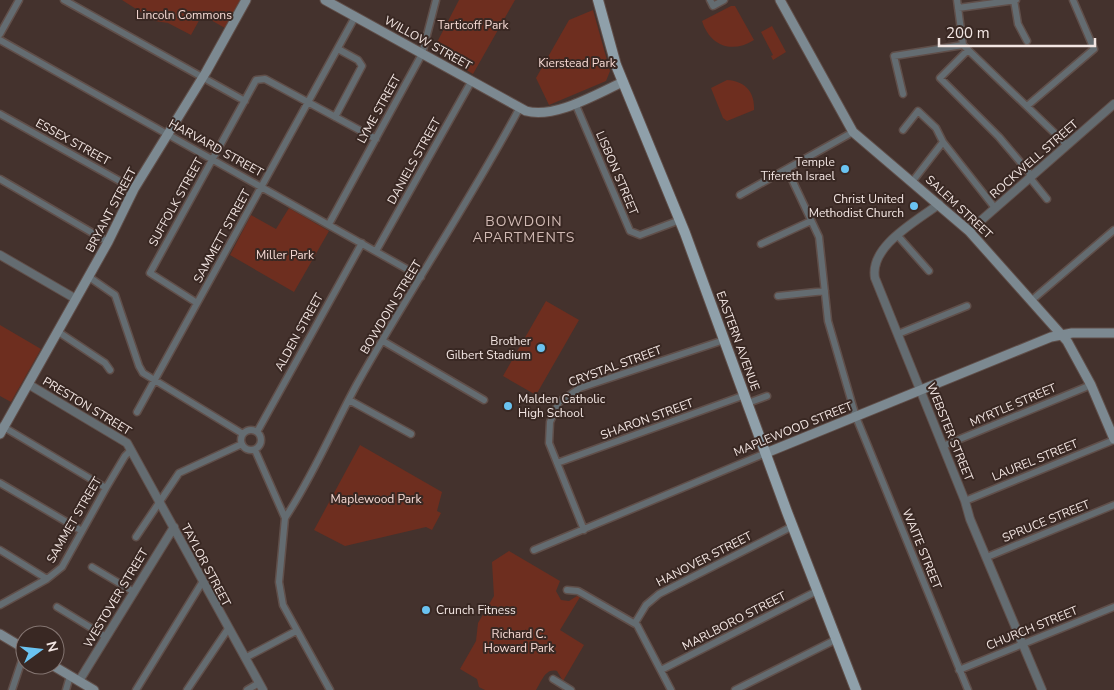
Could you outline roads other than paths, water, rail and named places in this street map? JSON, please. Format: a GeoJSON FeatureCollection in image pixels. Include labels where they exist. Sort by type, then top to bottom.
{"type":"FeatureCollection","features":[{"type":"Feature","properties":{"kind":"main road","name":"BRYANT STREET"},"geometry":{"type":"LineString","coordinates":[[1,429],[89,277],[134,189],[203,76],[246,0]]}},
{"type":"Feature","properties":{"kind":"main road","name":"WILLOW STREET"},"geometry":{"type":"LineString","coordinates":[[325,0],[519,109]]}},
{"type":"Feature","properties":{"kind":"main road","name":"EASTERN AVENUE"},"geometry":{"type":"LineString","coordinates":[[598,0],[612,52],[623,82],[680,220],[817,592],[856,690]]}},
{"type":"Feature","properties":{"kind":"main road","name":"SALEM STREET"},"geometry":{"type":"LineString","coordinates":[[780,0],[853,132],[868,147],[939,204],[969,231],[1062,334],[1072,348],[1091,385],[1114,440]]}},
{"type":"Feature","properties":{"kind":"main road"},"geometry":{"type":"LineString","coordinates":[[519,109],[544,113],[575,103],[623,82]]}},
{"type":"Feature","properties":{"kind":"main road"},"geometry":{"type":"LineString","coordinates":[[1062,334],[1114,333]]}},
{"type":"Feature","properties":{"kind":"main road","name":"MAPLEWOOD STREET"},"geometry":{"type":"LineString","coordinates":[[766,453],[1062,334]]}},
{"type":"Feature","properties":{"kind":"main road"},"geometry":{"type":"LineString","coordinates":[[0,634],[15,644]]}},
{"type":"Feature","properties":{"kind":"main road"},"geometry":{"type":"LineString","coordinates":[[65,673],[94,690]]}},
{"type":"Feature","properties":{"kind":"street"},"geometry":{"type":"LineString","coordinates":[[0,34],[19,0]]}},
{"type":"Feature","properties":{"kind":"street"},"geometry":{"type":"LineString","coordinates":[[64,0],[245,101]]}},
{"type":"Feature","properties":{"kind":"street","name":"LYME STREET"},"geometry":{"type":"LineString","coordinates":[[329,224],[422,54],[436,0]]}},
{"type":"Feature","properties":{"kind":"street"},"geometry":{"type":"LineString","coordinates":[[712,3],[724,0]]}},
{"type":"Feature","properties":{"kind":"street"},"geometry":{"type":"LineString","coordinates":[[957,0],[965,48],[1067,145]]}},
{"type":"Feature","properties":{"kind":"street"},"geometry":{"type":"LineString","coordinates":[[958,8],[1015,0],[1018,24],[1027,41]]}},
{"type":"Feature","properties":{"kind":"street"},"geometry":{"type":"LineString","coordinates":[[1027,106],[1094,49],[1072,0]]}},
{"type":"Feature","properties":{"kind":"street","name":"SAMMETT STREET"},"geometry":{"type":"LineString","coordinates":[[137,412],[263,187],[355,17]]}},
{"type":"Feature","properties":{"kind":"street","name":"HARVARD STREET"},"geometry":{"type":"LineString","coordinates":[[0,40],[421,277]]}},
{"type":"Feature","properties":{"kind":"street"},"geometry":{"type":"LineString","coordinates":[[903,94],[894,56],[965,48]]}},
{"type":"Feature","properties":{"kind":"street"},"geometry":{"type":"LineString","coordinates":[[965,48],[940,78],[999,137],[1047,199]]}},
{"type":"Feature","properties":{"kind":"street"},"geometry":{"type":"LineString","coordinates":[[336,117],[362,66],[358,60],[338,49]]}},
{"type":"Feature","properties":{"kind":"street","name":"SUFFOLK STREET"},"geometry":{"type":"LineString","coordinates":[[197,302],[150,273],[255,82],[262,78],[376,140]]}},
{"type":"Feature","properties":{"kind":"street","name":"DANIELS STREET"},"geometry":{"type":"LineString","coordinates":[[376,251],[471,82]]}},
{"type":"Feature","properties":{"kind":"street","name":"LISBON STREET"},"geometry":{"type":"LineString","coordinates":[[575,103],[630,231],[640,234],[680,220]]}},
{"type":"Feature","properties":{"kind":"street","name":"ROCKWELL STREET"},"geometry":{"type":"LineString","coordinates":[[969,231],[1114,104]]}},
{"type":"Feature","properties":{"kind":"street","name":"BOWDOIN STREET"},"geometry":{"type":"LineString","coordinates":[[285,518],[298,498],[348,400],[480,180],[519,109]]}},
{"type":"Feature","properties":{"kind":"street"},"geometry":{"type":"LineString","coordinates":[[902,130],[918,111],[936,128],[943,142],[995,208]]}},
{"type":"Feature","properties":{"kind":"street","name":"ESSEX STREET"},"geometry":{"type":"LineString","coordinates":[[0,114],[134,189]]}},
{"type":"Feature","properties":{"kind":"street"},"geometry":{"type":"LineString","coordinates":[[740,195],[853,132]]}},
{"type":"Feature","properties":{"kind":"street"},"geometry":{"type":"LineString","coordinates":[[912,182],[943,142]]}},
{"type":"Feature","properties":{"kind":"street","name":"WAITE STREET"},"geometry":{"type":"LineString","coordinates":[[787,169],[820,241],[829,326],[856,417],[968,690]]}},
{"type":"Feature","properties":{"kind":"street"},"geometry":{"type":"LineString","coordinates":[[0,179],[108,242]]}},
{"type":"Feature","properties":{"kind":"street","name":"WEBSTER STREET"},"geometry":{"type":"LineString","coordinates":[[939,204],[880,252],[875,263],[874,272],[987,558],[1042,690]]}},
{"type":"Feature","properties":{"kind":"street"},"geometry":{"type":"LineString","coordinates":[[761,244],[811,221]]}},
{"type":"Feature","properties":{"kind":"street"},"geometry":{"type":"LineString","coordinates":[[1032,300],[1114,230]]}},
{"type":"Feature","properties":{"kind":"street"},"geometry":{"type":"LineString","coordinates":[[898,236],[929,271]]}},
{"type":"Feature","properties":{"kind":"street","name":"ALDEN STREET"},"geometry":{"type":"LineString","coordinates":[[257,432],[362,243]]}},
{"type":"Feature","properties":{"kind":"street"},"geometry":{"type":"LineString","coordinates":[[0,255],[76,300]]}},
{"type":"Feature","properties":{"kind":"street"},"geometry":{"type":"LineString","coordinates":[[89,277],[114,293],[143,373],[243,434]]}},
{"type":"Feature","properties":{"kind":"street"},"geometry":{"type":"LineString","coordinates":[[778,296],[825,291]]}},
{"type":"Feature","properties":{"kind":"street"},"geometry":{"type":"LineString","coordinates":[[898,334],[967,306]]}},
{"type":"Feature","properties":{"kind":"street"},"geometry":{"type":"LineString","coordinates":[[57,331],[105,363],[110,370]]}},
{"type":"Feature","properties":{"kind":"street","name":"CRYSTAL STREET"},"geometry":{"type":"LineString","coordinates":[[584,530],[556,464],[549,442],[550,422],[559,402],[571,392],[724,340]]}},
{"type":"Feature","properties":{"kind":"street"},"geometry":{"type":"LineString","coordinates":[[383,341],[484,400]]}},
{"type":"Feature","properties":{"kind":"street","name":"PRESTON STREET"},"geometry":{"type":"LineString","coordinates":[[28,384],[125,441],[131,450]]}},
{"type":"Feature","properties":{"kind":"street","name":"MYRTLE STREET"},"geometry":{"type":"LineString","coordinates":[[943,446],[1091,385]]}},
{"type":"Feature","properties":{"kind":"street","name":"SHARON STREET"},"geometry":{"type":"LineString","coordinates":[[556,464],[746,399],[767,396]]}},
{"type":"Feature","properties":{"kind":"street"},"geometry":{"type":"LineString","coordinates":[[348,400],[411,434]]}},
{"type":"Feature","properties":{"kind":"street"},"geometry":{"type":"LineString","coordinates":[[1,429],[106,488]]}},
{"type":"Feature","properties":{"kind":"street"},"geometry":{"type":"LineString","coordinates":[[250,431],[257,432],[261,440],[259,446],[255,450],[247,450],[242,444],[243,434],[250,431]]}},
{"type":"Feature","properties":{"kind":"street","name":"LAUREL STREET"},"geometry":{"type":"LineString","coordinates":[[965,501],[1114,440]]}},
{"type":"Feature","properties":{"kind":"street"},"geometry":{"type":"LineString","coordinates":[[136,537],[179,473],[242,444]]}},
{"type":"Feature","properties":{"kind":"street","name":"SAMMET STREET"},"geometry":{"type":"LineString","coordinates":[[0,605],[47,579],[62,567],[106,488],[125,456],[131,450]]}},
{"type":"Feature","properties":{"kind":"street","name":"TAYLOR STREET"},"geometry":{"type":"LineString","coordinates":[[131,450],[261,687]]}},
{"type":"Feature","properties":{"kind":"street"},"geometry":{"type":"LineString","coordinates":[[255,450],[285,518],[280,589],[283,606],[330,690]]}},
{"type":"Feature","properties":{"kind":"street","name":"MAPLEWOOD STREET"},"geometry":{"type":"LineString","coordinates":[[534,550],[766,453]]}},
{"type":"Feature","properties":{"kind":"street"},"geometry":{"type":"LineString","coordinates":[[0,483],[82,531]]}},
{"type":"Feature","properties":{"kind":"street","name":"SPRUCE STREET"},"geometry":{"type":"LineString","coordinates":[[987,558],[1114,505]]}},
{"type":"Feature","properties":{"kind":"street","name":"HANOVER STREET"},"geometry":{"type":"LineString","coordinates":[[635,623],[646,605],[659,594],[793,526]]}},
{"type":"Feature","properties":{"kind":"street","name":"WESTOVER STREET"},"geometry":{"type":"LineString","coordinates":[[79,682],[174,527]]}},
{"type":"Feature","properties":{"kind":"street"},"geometry":{"type":"LineString","coordinates":[[0,550],[47,579]]}},
{"type":"Feature","properties":{"kind":"street"},"geometry":{"type":"LineString","coordinates":[[92,567],[134,592]]}},
{"type":"Feature","properties":{"kind":"street"},"geometry":{"type":"LineString","coordinates":[[136,690],[203,582]]}},
{"type":"Feature","properties":{"kind":"street"},"geometry":{"type":"LineString","coordinates":[[567,590],[578,591],[635,623],[671,690]]}},
{"type":"Feature","properties":{"kind":"street","name":"MARLBORO STREET"},"geometry":{"type":"LineString","coordinates":[[661,670],[817,592]]}},
{"type":"Feature","properties":{"kind":"street"},"geometry":{"type":"LineString","coordinates":[[57,607],[106,637]]}},
{"type":"Feature","properties":{"kind":"street","name":"CHURCH STREET"},"geometry":{"type":"LineString","coordinates":[[960,670],[1114,607]]}},
{"type":"Feature","properties":{"kind":"street"},"geometry":{"type":"LineString","coordinates":[[187,690],[228,629]]}},
{"type":"Feature","properties":{"kind":"street"},"geometry":{"type":"LineString","coordinates":[[245,658],[296,631]]}},
{"type":"Feature","properties":{"kind":"street"},"geometry":{"type":"LineString","coordinates":[[735,690],[837,639]]}},
{"type":"Feature","properties":{"kind":"street"},"geometry":{"type":"LineString","coordinates":[[12,690],[17,675]]}},
{"type":"Feature","properties":{"kind":"street"},"geometry":{"type":"LineString","coordinates":[[66,690],[70,676]]}},
{"type":"Feature","properties":{"kind":"street"},"geometry":{"type":"LineString","coordinates":[[553,680],[572,690]]}},
{"type":"Feature","properties":{"kind":"street"},"geometry":{"type":"LineString","coordinates":[[247,690],[261,687]]}},
{"type":"Feature","properties":{"kind":"place","name":"Temple Tifereth Israel"},"geometry":{"type":"Point","coordinates":[845,169]}},
{"type":"Feature","properties":{"kind":"place","name":"Christ United Methodist Church"},"geometry":{"type":"Point","coordinates":[914,206]}},
{"type":"Feature","properties":{"kind":"place","name":"Brother Gilbert Stadium"},"geometry":{"type":"Point","coordinates":[541,348]}},
{"type":"Feature","properties":{"kind":"place","name":"Malden Catholic High School"},"geometry":{"type":"Point","coordinates":[508,406]}},
{"type":"Feature","properties":{"kind":"place","name":"Crunch Fitness"},"geometry":{"type":"Point","coordinates":[426,610]}},
{"type":"Feature","properties":{"kind":"district","name":"BOWDOIN APARTMENTS"},"geometry":{"type":"Point","coordinates":[524,230]}},
{"type":"Feature","properties":{"kind":"park label","name":"Lincoln Commons"},"geometry":{"type":"Point","coordinates":[184,15]}},
{"type":"Feature","properties":{"kind":"park label","name":"Tarticoff Park"},"geometry":{"type":"Point","coordinates":[473,25]}},
{"type":"Feature","properties":{"kind":"park label","name":"Kierstead Park"},"geometry":{"type":"Point","coordinates":[577,63]}},
{"type":"Feature","properties":{"kind":"park label","name":"Miller Park"},"geometry":{"type":"Point","coordinates":[285,255]}},
{"type":"Feature","properties":{"kind":"park label","name":"Maplewood Park"},"geometry":{"type":"Point","coordinates":[376,499]}},
{"type":"Feature","properties":{"kind":"park label","name":"Richard C. Howard Park"},"geometry":{"type":"Point","coordinates":[519,641]}}]}
